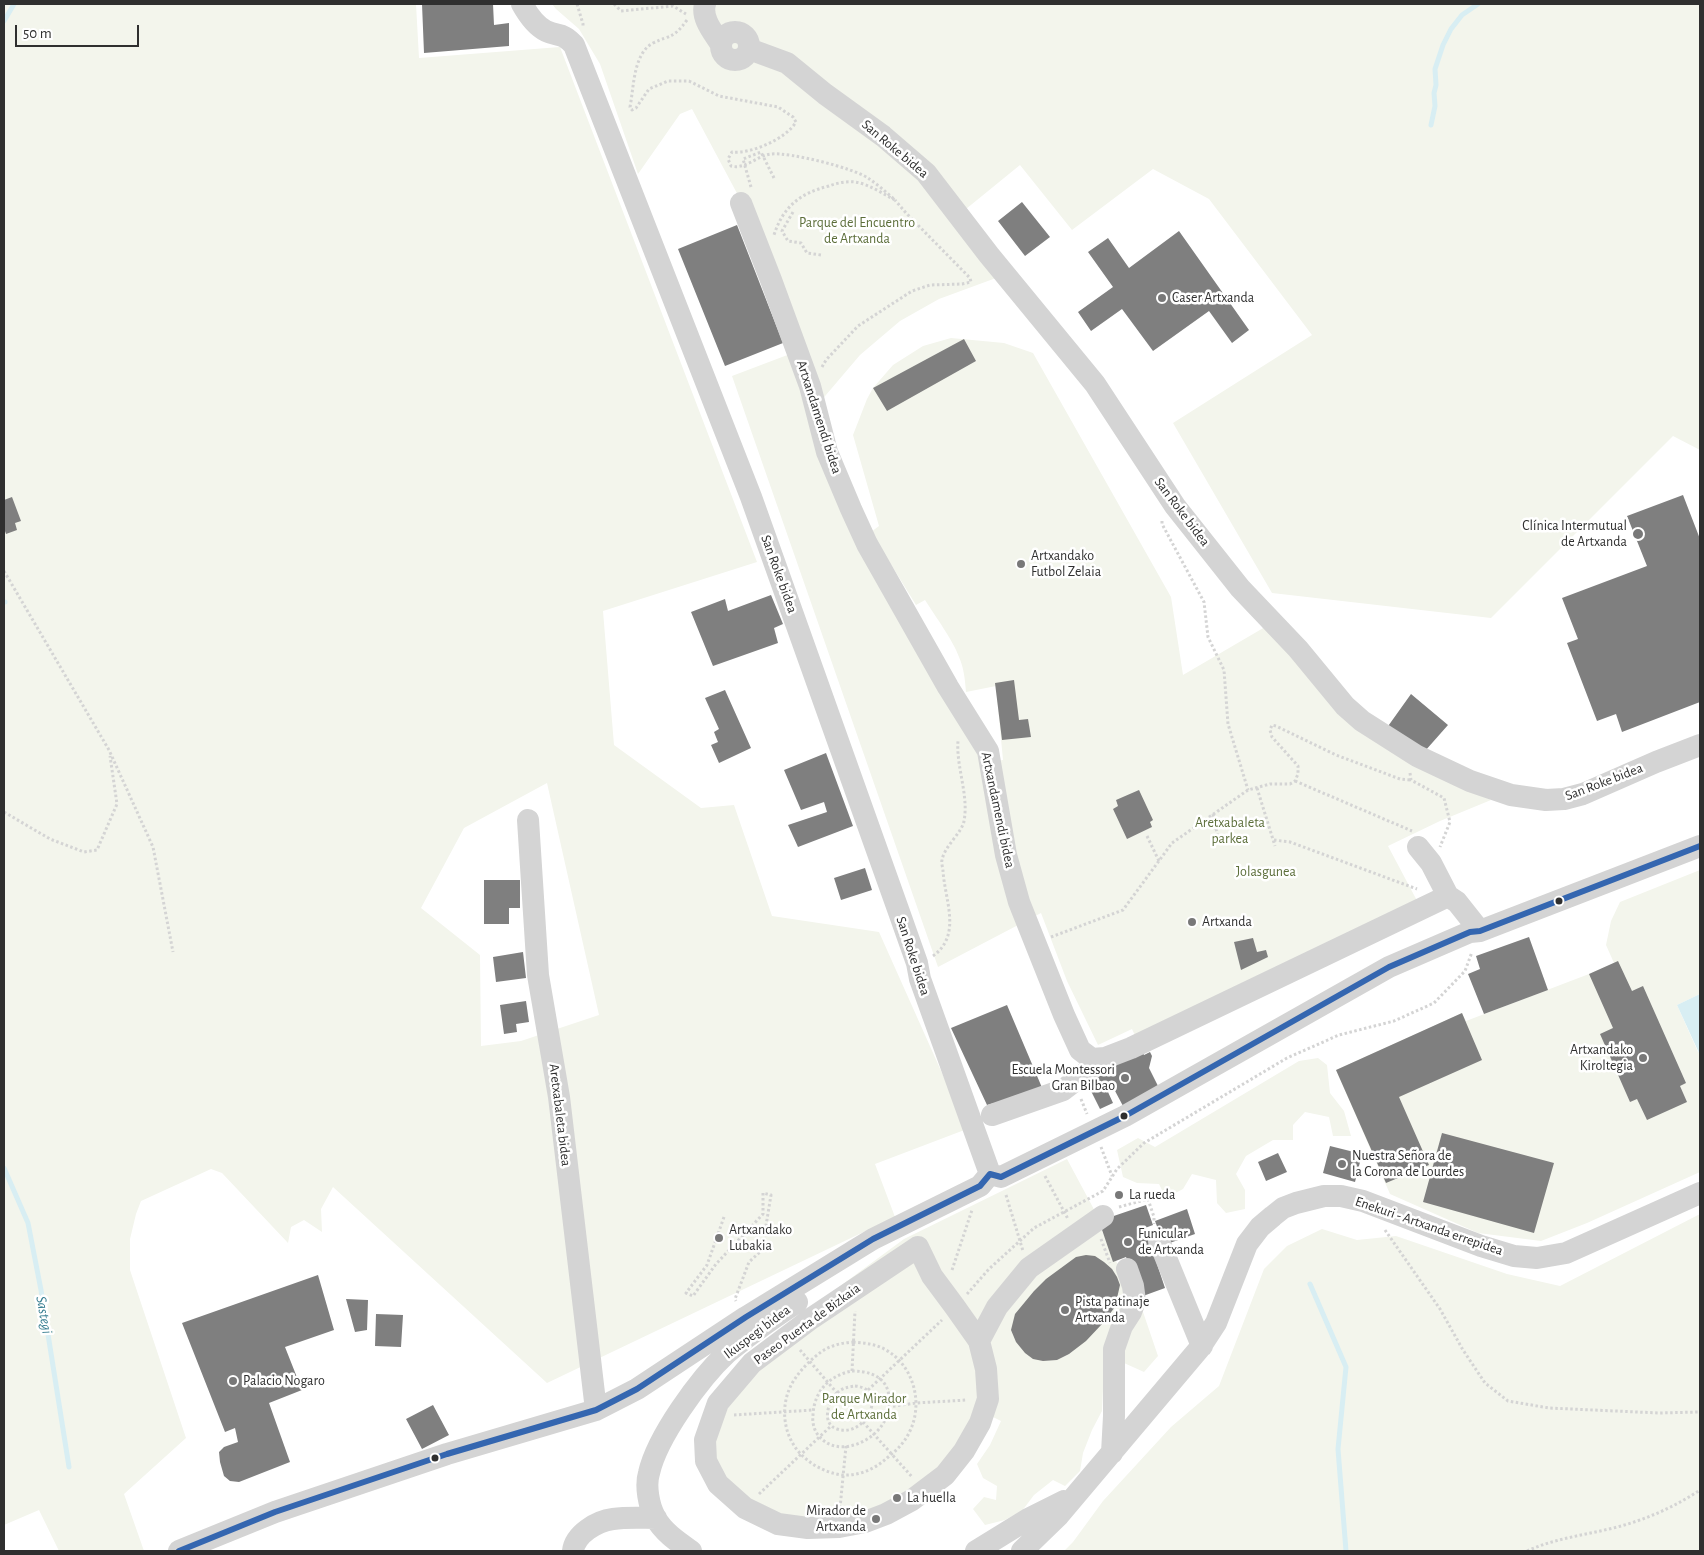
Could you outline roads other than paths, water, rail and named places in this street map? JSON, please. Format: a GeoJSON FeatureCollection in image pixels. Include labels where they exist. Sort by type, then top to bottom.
{"type":"FeatureCollection","features":[{"type":"Feature","properties":{"kind":"street","name":"San Roke bidea"},"geometry":{"type":"LineString","coordinates":[[522,4],[534,21],[546,31],[561,34],[574,46],[751,497],[917,963],[920,979],[990,1179]]}},
{"type":"Feature","properties":{"kind":"street","name":"San Roke bidea"},"geometry":{"type":"LineString","coordinates":[[705,4],[704,9],[709,26],[720,43],[722,54],[730,60],[739,60],[747,54],[749,49],[787,63],[825,94],[883,136],[926,173],[989,255],[1095,384],[1174,506],[1240,588],[1298,649],[1345,706],[1362,721],[1441,768],[1470,781],[1511,795],[1546,800],[1564,799],[1598,788],[1700,745]]}},
{"type":"Feature","properties":{"kind":"street","name":"Artxandamendi bidea"},"geometry":{"type":"LineString","coordinates":[[746,195],[764,261],[810,386],[827,452],[867,544],[988,751],[1006,854],[1018,902],[1080,1050],[1092,1059],[1105,1058]]}},
{"type":"Feature","properties":{"kind":"street","name":"Aretxabaleta bidea"},"geometry":{"type":"LineString","coordinates":[[528,820],[538,974],[560,1097],[596,1410]]}},
{"type":"Feature","properties":{"kind":"street"},"geometry":{"type":"LineString","coordinates":[[1427,845],[1448,896],[1487,928]]}},
{"type":"Feature","properties":{"kind":"street"},"geometry":{"type":"LineString","coordinates":[[178,1551],[275,1512],[446,1454],[596,1410],[637,1389],[754,1312],[873,1239],[990,1179],[1037,1160],[1125,1116],[1389,967],[1470,932],[1487,928],[1700,846]]}},
{"type":"Feature","properties":{"kind":"street"},"geometry":{"type":"LineString","coordinates":[[992,1115],[1063,1090],[1105,1058],[1131,1048],[1448,896]]}},
{"type":"Feature","properties":{"kind":"street","name":"Enekuri - Artxanda errepidea"},"geometry":{"type":"LineString","coordinates":[[1112,1453],[1200,1348],[1216,1323],[1247,1244],[1260,1227],[1283,1208],[1324,1196],[1341,1196],[1363,1201],[1482,1246],[1514,1256],[1537,1258],[1566,1253],[1700,1193]]}},
{"type":"Feature","properties":{"kind":"street"},"geometry":{"type":"LineString","coordinates":[[979,1341],[998,1307],[1029,1268],[1103,1216]]}},
{"type":"Feature","properties":{"kind":"street","name":"Ikuspegi bidea"},"geometry":{"type":"LineString","coordinates":[[691,1551],[669,1535],[656,1518],[649,1499],[648,1474],[658,1449],[672,1423],[708,1373],[726,1354],[752,1333],[896,1236],[906,1222]]}},
{"type":"Feature","properties":{"kind":"street"},"geometry":{"type":"LineString","coordinates":[[1159,1241],[1200,1348]]}},
{"type":"Feature","properties":{"kind":"street","name":"Paseo Puerta de Bizkaia"},"geometry":{"type":"LineString","coordinates":[[918,1247],[932,1276],[979,1341],[986,1368],[988,1399],[980,1423],[964,1451],[944,1475],[912,1500],[886,1514],[865,1522],[839,1526],[808,1528],[778,1524],[744,1508],[718,1484],[706,1461],[704,1440],[718,1403],[752,1363],[787,1336],[918,1247]]}},
{"type":"Feature","properties":{"kind":"street"},"geometry":{"type":"LineString","coordinates":[[1022,1551],[1040,1535],[1112,1453],[1114,1349],[1122,1326],[1131,1312],[1135,1301],[1133,1286],[1127,1269]]}},
{"type":"Feature","properties":{"kind":"street"},"geometry":{"type":"LineString","coordinates":[[976,1551],[1028,1520],[1076,1495]]}},
{"type":"Feature","properties":{"kind":"street"},"geometry":{"type":"LineString","coordinates":[[573,1551],[582,1533],[611,1518],[656,1518]]}},
{"type":"Feature","properties":{"kind":"waterway"},"geometry":{"type":"LineString","coordinates":[[4,21],[14,4]]}},
{"type":"Feature","properties":{"kind":"waterway"},"geometry":{"type":"LineString","coordinates":[[1431,125],[1435,106],[1435,69],[1443,45],[1451,29],[1462,15],[1478,4]]}},
{"type":"Feature","properties":{"kind":"waterway","name":"Sastegi"},"geometry":{"type":"LineString","coordinates":[[4,1168],[28,1223],[41,1290],[69,1467]]}},
{"type":"Feature","properties":{"kind":"waterway"},"geometry":{"type":"LineString","coordinates":[[1310,1284],[1346,1367],[1338,1449],[1346,1551]]}},
{"type":"Feature","properties":{"kind":"place","name":"Caser Artxanda"},"geometry":{"type":"Point","coordinates":[1162,298]}},
{"type":"Feature","properties":{"kind":"place","name":"Clínica Intermutual de Artxanda"},"geometry":{"type":"Point","coordinates":[1638,534]}},
{"type":"Feature","properties":{"kind":"place","name":"Artxandako Futbol Zelaia"},"geometry":{"type":"Point","coordinates":[1021,564]}},
{"type":"Feature","properties":{"kind":"place","name":"Artxanda"},"geometry":{"type":"Point","coordinates":[1192,922]}},
{"type":"Feature","properties":{"kind":"place","name":"Artxandako Kiroltegia"},"geometry":{"type":"Point","coordinates":[1643,1058]}},
{"type":"Feature","properties":{"kind":"place","name":"Escuela Montessori Gran Bilbao"},"geometry":{"type":"Point","coordinates":[1125,1078]}},
{"type":"Feature","properties":{"kind":"place","name":"Nuestra Señora de la Corona de Lourdes"},"geometry":{"type":"Point","coordinates":[1342,1164]}},
{"type":"Feature","properties":{"kind":"place","name":"La rueda"},"geometry":{"type":"Point","coordinates":[1119,1195]}},
{"type":"Feature","properties":{"kind":"place","name":"Artxandako Lubakia"},"geometry":{"type":"Point","coordinates":[719,1238]}},
{"type":"Feature","properties":{"kind":"place","name":"Funicular de Artxanda"},"geometry":{"type":"Point","coordinates":[1128,1242]}},
{"type":"Feature","properties":{"kind":"place","name":"Pista patinaje Artxanda"},"geometry":{"type":"Point","coordinates":[1065,1310]}},
{"type":"Feature","properties":{"kind":"place","name":"Palacio Nogaro"},"geometry":{"type":"Point","coordinates":[233,1381]}},
{"type":"Feature","properties":{"kind":"place","name":"La huella"},"geometry":{"type":"Point","coordinates":[897,1498]}},
{"type":"Feature","properties":{"kind":"place","name":"Mirador de Artxanda"},"geometry":{"type":"Point","coordinates":[876,1519]}},
{"type":"Feature","properties":{"kind":"park label","name":"Parque del Encuentro de Artxanda"},"geometry":{"type":"Point","coordinates":[857,232]}},
{"type":"Feature","properties":{"kind":"park label","name":"Aretxabaleta parkea"},"geometry":{"type":"Point","coordinates":[1230,832]}},
{"type":"Feature","properties":{"kind":"park label","name":"Jolasgunea"},"geometry":{"type":"Point","coordinates":[1266,872]}},
{"type":"Feature","properties":{"kind":"park label","name":"Parque Mirador de Artxanda"},"geometry":{"type":"Point","coordinates":[864,1408]}}]}
